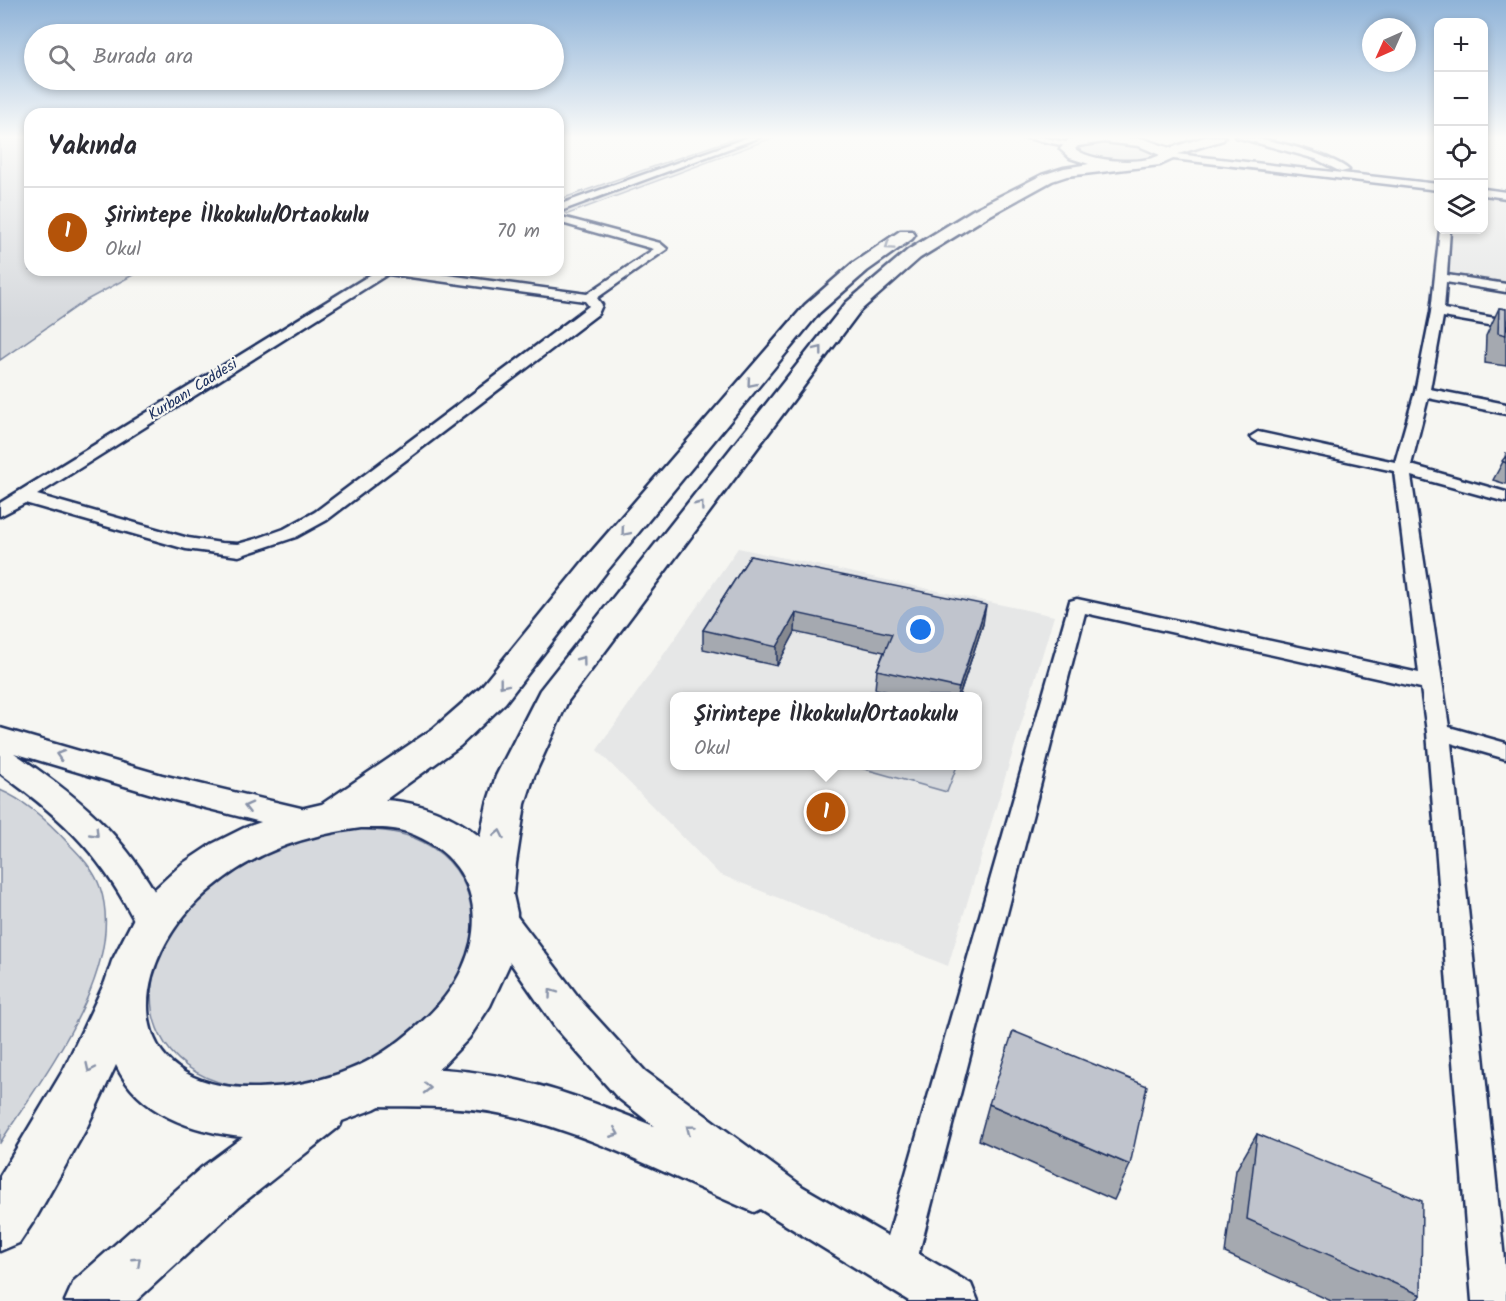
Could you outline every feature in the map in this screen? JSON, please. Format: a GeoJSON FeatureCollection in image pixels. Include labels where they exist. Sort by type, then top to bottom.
{"type":"FeatureCollection","features":[{"type":"Feature","properties":{"kind":"highway"},"geometry":{"type":"LineString","coordinates":[[0,1224],[55,1136],[86,1077],[110,1024],[138,949],[154,923],[180,892],[220,859],[248,843],[319,818],[438,744],[494,695],[596,565],[812,309],[860,267],[904,236],[973,198]]}},
{"type":"Feature","properties":{"kind":"highway"},"geometry":{"type":"LineString","coordinates":[[94,1301],[220,1187],[351,1094],[409,1062],[455,1020],[474,994],[487,967],[494,940],[495,863],[506,804],[515,776],[552,698],[854,307],[914,254],[1010,198]]}},
{"type":"Feature","properties":{"kind":"highway"},"geometry":{"type":"LineString","coordinates":[[319,818],[388,814],[436,827],[456,839],[472,854],[485,872],[495,904]]}},
{"type":"Feature","properties":{"kind":"highway"},"geometry":{"type":"LineString","coordinates":[[128,975],[124,1002],[125,1028],[134,1052],[148,1074],[168,1092],[195,1105],[225,1113],[260,1114],[297,1111],[351,1094]]}},
{"type":"Feature","properties":{"kind":"street"},"geometry":{"type":"LineString","coordinates":[[564,207],[589,198]]}},
{"type":"Feature","properties":{"kind":"street"},"geometry":{"type":"LineString","coordinates":[[564,221],[661,247],[660,250],[589,298]]}},
{"type":"Feature","properties":{"kind":"street"},"geometry":{"type":"LineString","coordinates":[[1445,234],[1437,312],[1422,392],[1402,468],[1438,732],[1490,1301]]}},
{"type":"Feature","properties":{"kind":"street","name":"Kurbanı Caddesi"},"geometry":{"type":"LineString","coordinates":[[0,511],[376,276]]}},
{"type":"Feature","properties":{"kind":"street"},"geometry":{"type":"LineString","coordinates":[[23,497],[186,543],[239,550],[263,543],[290,533],[321,516],[552,339],[593,311],[596,304],[589,298],[430,276]]}},
{"type":"Feature","properties":{"kind":"street"},"geometry":{"type":"LineString","coordinates":[[1441,278],[1506,288]]}},
{"type":"Feature","properties":{"kind":"street"},"geometry":{"type":"LineString","coordinates":[[1437,312],[1506,324]]}},
{"type":"Feature","properties":{"kind":"street"},"geometry":{"type":"LineString","coordinates":[[1422,392],[1506,410]]}},
{"type":"Feature","properties":{"kind":"street"},"geometry":{"type":"LineString","coordinates":[[1258,437],[1402,468],[1506,497]]}},
{"type":"Feature","properties":{"kind":"street"},"geometry":{"type":"LineString","coordinates":[[897,1268],[1077,605],[1431,683]]}},
{"type":"Feature","properties":{"kind":"street"},"geometry":{"type":"LineString","coordinates":[[1438,732],[1506,751]]}},
{"type":"Feature","properties":{"kind":"street"},"geometry":{"type":"LineString","coordinates":[[0,738],[162,786],[319,818]]}},
{"type":"Feature","properties":{"kind":"street"},"geometry":{"type":"LineString","coordinates":[[0,758],[58,799],[109,848],[131,878],[154,923]]}},
{"type":"Feature","properties":{"kind":"street"},"geometry":{"type":"LineString","coordinates":[[495,904],[569,1015],[631,1084],[787,1203],[954,1301]]}},
{"type":"Feature","properties":{"kind":"street"},"geometry":{"type":"LineString","coordinates":[[351,1094],[458,1088],[520,1099],[596,1125],[787,1203]]}},
{"type":"Feature","properties":{"kind":"shaded area"},"geometry":{"type":"Polygon","coordinates":[[[0,198],[24,198],[24,276],[131,276],[85,301],[0,360],[0,198]]]}},
{"type":"Feature","properties":{"kind":"shaded area"},"geometry":{"type":"Polygon","coordinates":[[[565,198],[576,198],[564,202],[565,198]]]}},
{"type":"Feature","properties":{"kind":"shaded area"},"geometry":{"type":"Polygon","coordinates":[[[595,198],[612,198],[568,214],[564,213],[564,209],[595,198]]]}},
{"type":"Feature","properties":{"kind":"shaded area"},"geometry":{"type":"Polygon","coordinates":[[[1488,198],[1506,198],[1506,287],[1450,279],[1444,234],[1488,234],[1488,198]]]}},
{"type":"Feature","properties":{"kind":"shaded area"},"geometry":{"type":"Polygon","coordinates":[[[738,548],[1054,616],[948,966],[719,874],[597,750],[738,548]]]}},
{"type":"Feature","properties":{"kind":"shaded area"},"geometry":{"type":"Polygon","coordinates":[[[868,770],[955,770],[947,792],[868,770]]]}},
{"type":"Feature","properties":{"kind":"shaded area"},"geometry":{"type":"Polygon","coordinates":[[[0,790],[37,813],[82,858],[100,887],[105,919],[102,952],[92,987],[57,1055],[0,1143],[0,790]]]}},
{"type":"Feature","properties":{"kind":"shaded area"},"geometry":{"type":"Polygon","coordinates":[[[356,829],[390,832],[415,838],[442,855],[456,870],[466,888],[471,907],[472,927],[469,948],[452,987],[433,1012],[410,1034],[383,1054],[324,1081],[292,1088],[260,1089],[229,1085],[206,1077],[186,1066],[171,1052],[160,1035],[153,1015],[151,995],[154,972],[162,949],[177,924],[196,901],[219,879],[255,856],[306,836],[356,829]]]}},
{"type":"Feature","properties":{"kind":"building"},"geometry":{"type":"Polygon","coordinates":[[[1499,308],[1506,309],[1506,335],[1498,333],[1499,308]]]}},
{"type":"Feature","properties":{"kind":"building"},"geometry":{"type":"Polygon","coordinates":[[[750,556],[986,605],[959,688],[877,670],[892,634],[796,613],[777,647],[703,630],[750,556]]]}},
{"type":"Feature","properties":{"kind":"building"},"geometry":{"type":"Polygon","coordinates":[[[1013,1031],[1147,1086],[1130,1165],[989,1104],[1013,1031]]]}},
{"type":"Feature","properties":{"kind":"building"},"geometry":{"type":"Polygon","coordinates":[[[1257,1134],[1422,1201],[1421,1295],[1247,1219],[1257,1134]]]}},
{"type":"Feature","properties":{"kind":"place","name":"Şirintepe İlkokulu/Ortaokulu"},"geometry":{"type":"Point","coordinates":[826,812]}}]}
